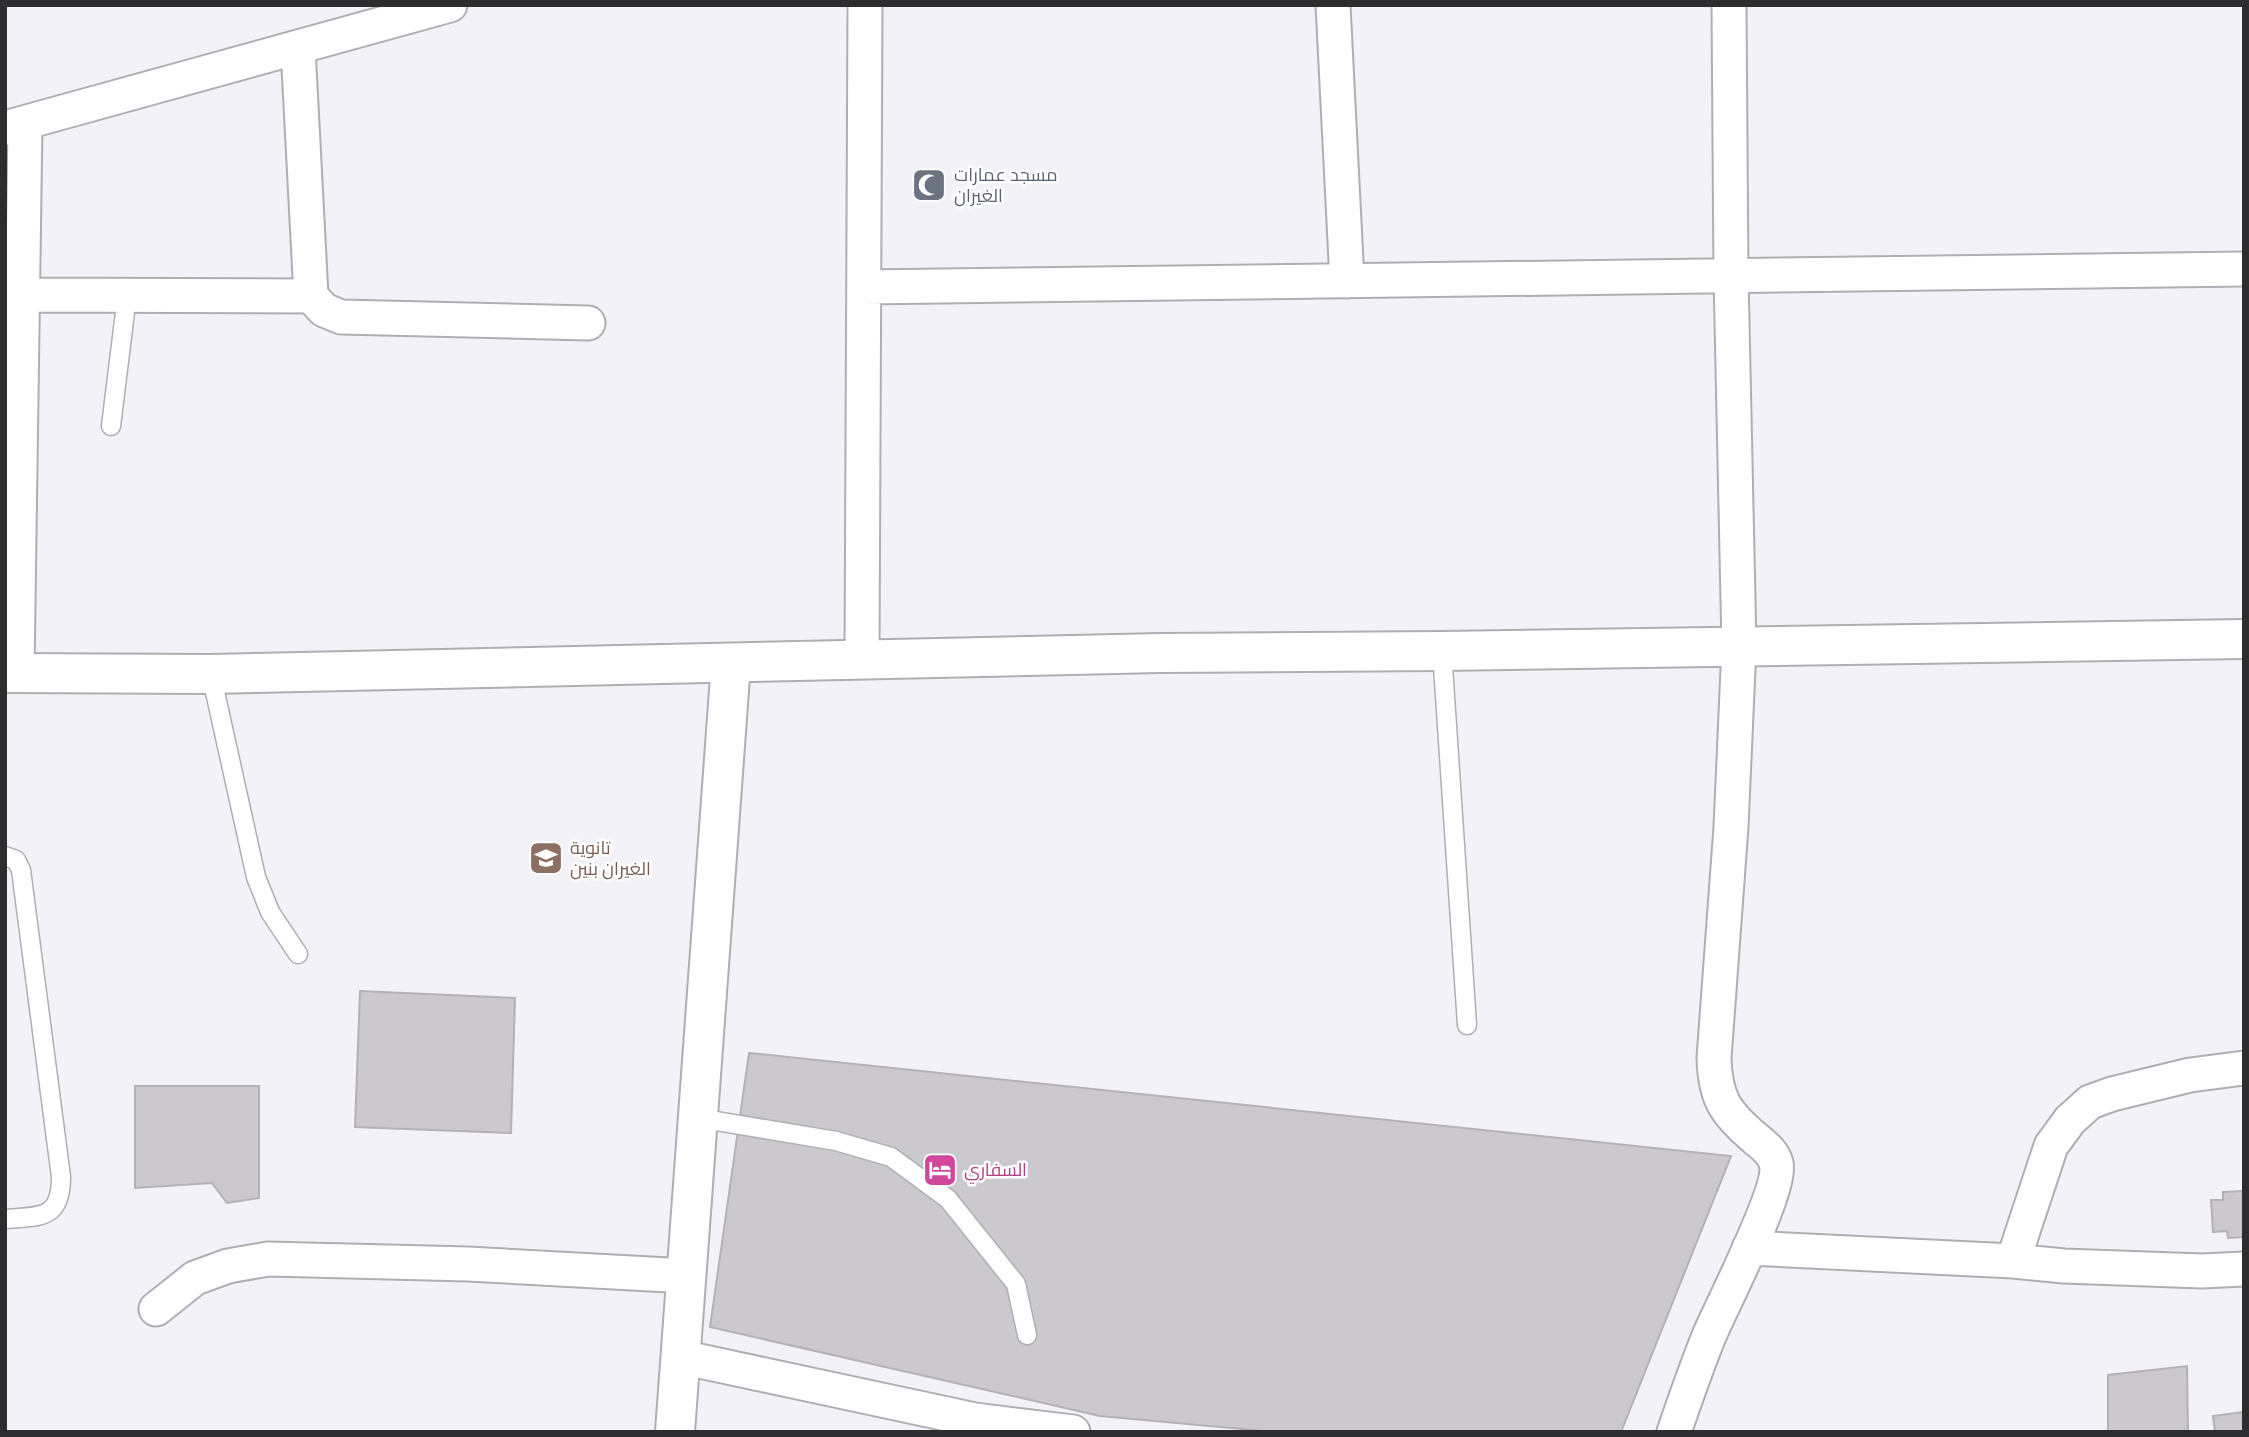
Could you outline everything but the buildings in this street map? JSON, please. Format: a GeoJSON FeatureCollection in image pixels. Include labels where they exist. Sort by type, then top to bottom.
{"type":"FeatureCollection","features":[{"type":"Feature","properties":{"kind":"street"},"geometry":{"type":"LineString","coordinates":[[862,658],[865,5]]}},
{"type":"Feature","properties":{"kind":"street"},"geometry":{"type":"LineString","coordinates":[[1333,5],[1347,281]]}},
{"type":"Feature","properties":{"kind":"street"},"geometry":{"type":"LineString","coordinates":[[1674,1432],[1709,1337],[1775,1185],[1777,1172],[1775,1161],[1768,1149],[1736,1123],[1719,1098],[1714,1058],[1731,827],[1739,646],[1731,276],[1729,5]]}},
{"type":"Feature","properties":{"kind":"street"},"geometry":{"type":"LineString","coordinates":[[438,7],[15,125],[23,295],[11,673],[211,674],[862,658],[2244,639]]}},
{"type":"Feature","properties":{"kind":"street"},"geometry":{"type":"LineString","coordinates":[[298,48],[311,296],[324,310],[341,317],[588,323]]}},
{"type":"Feature","properties":{"kind":"street"},"geometry":{"type":"LineString","coordinates":[[864,287],[2244,269]]}},
{"type":"Feature","properties":{"kind":"street"},"geometry":{"type":"LineString","coordinates":[[23,295],[311,296]]}},
{"type":"Feature","properties":{"kind":"street"},"geometry":{"type":"LineString","coordinates":[[675,1432],[731,663]]}},
{"type":"Feature","properties":{"kind":"street"},"geometry":{"type":"LineString","coordinates":[[2013,1261],[2052,1146],[2070,1119],[2090,1102],[2190,1074],[2244,1068]]}},
{"type":"Feature","properties":{"kind":"street"},"geometry":{"type":"LineString","coordinates":[[1749,1248],[2064,1266],[2202,1271],[2244,1269]]}},
{"type":"Feature","properties":{"kind":"street"},"geometry":{"type":"LineString","coordinates":[[156,1309],[195,1278],[228,1266],[268,1259],[468,1264],[687,1276]]}},
{"type":"Feature","properties":{"kind":"street"},"geometry":{"type":"LineString","coordinates":[[681,1357],[975,1420],[1073,1432]]}},
{"type":"Feature","properties":{"kind":"lane"},"geometry":{"type":"LineString","coordinates":[[111,426],[127,296]]}},
{"type":"Feature","properties":{"kind":"lane"},"geometry":{"type":"LineString","coordinates":[[1442,651],[1467,1026]]}},
{"type":"Feature","properties":{"kind":"lane"},"geometry":{"type":"LineString","coordinates":[[211,674],[256,877],[270,912],[298,954]]}},
{"type":"Feature","properties":{"kind":"lane"},"geometry":{"type":"LineString","coordinates":[[5,856],[16,860],[21,870],[60,1164],[61,1194],[55,1207],[45,1214],[5,1219]]}},
{"type":"Feature","properties":{"kind":"lane"},"geometry":{"type":"LineString","coordinates":[[698,1118],[836,1141],[891,1157],[948,1199],[1016,1284],[1027,1335]]}},
{"type":"Feature","properties":{"kind":"place","name":"مسجد عمارات الغيران"},"geometry":{"type":"Point","coordinates":[929,185]}},
{"type":"Feature","properties":{"kind":"place","name":"تانوية الغيران بنين"},"geometry":{"type":"Point","coordinates":[546,858]}},
{"type":"Feature","properties":{"kind":"place","name":"السفاري"},"geometry":{"type":"Point","coordinates":[940,1170]}}]}
